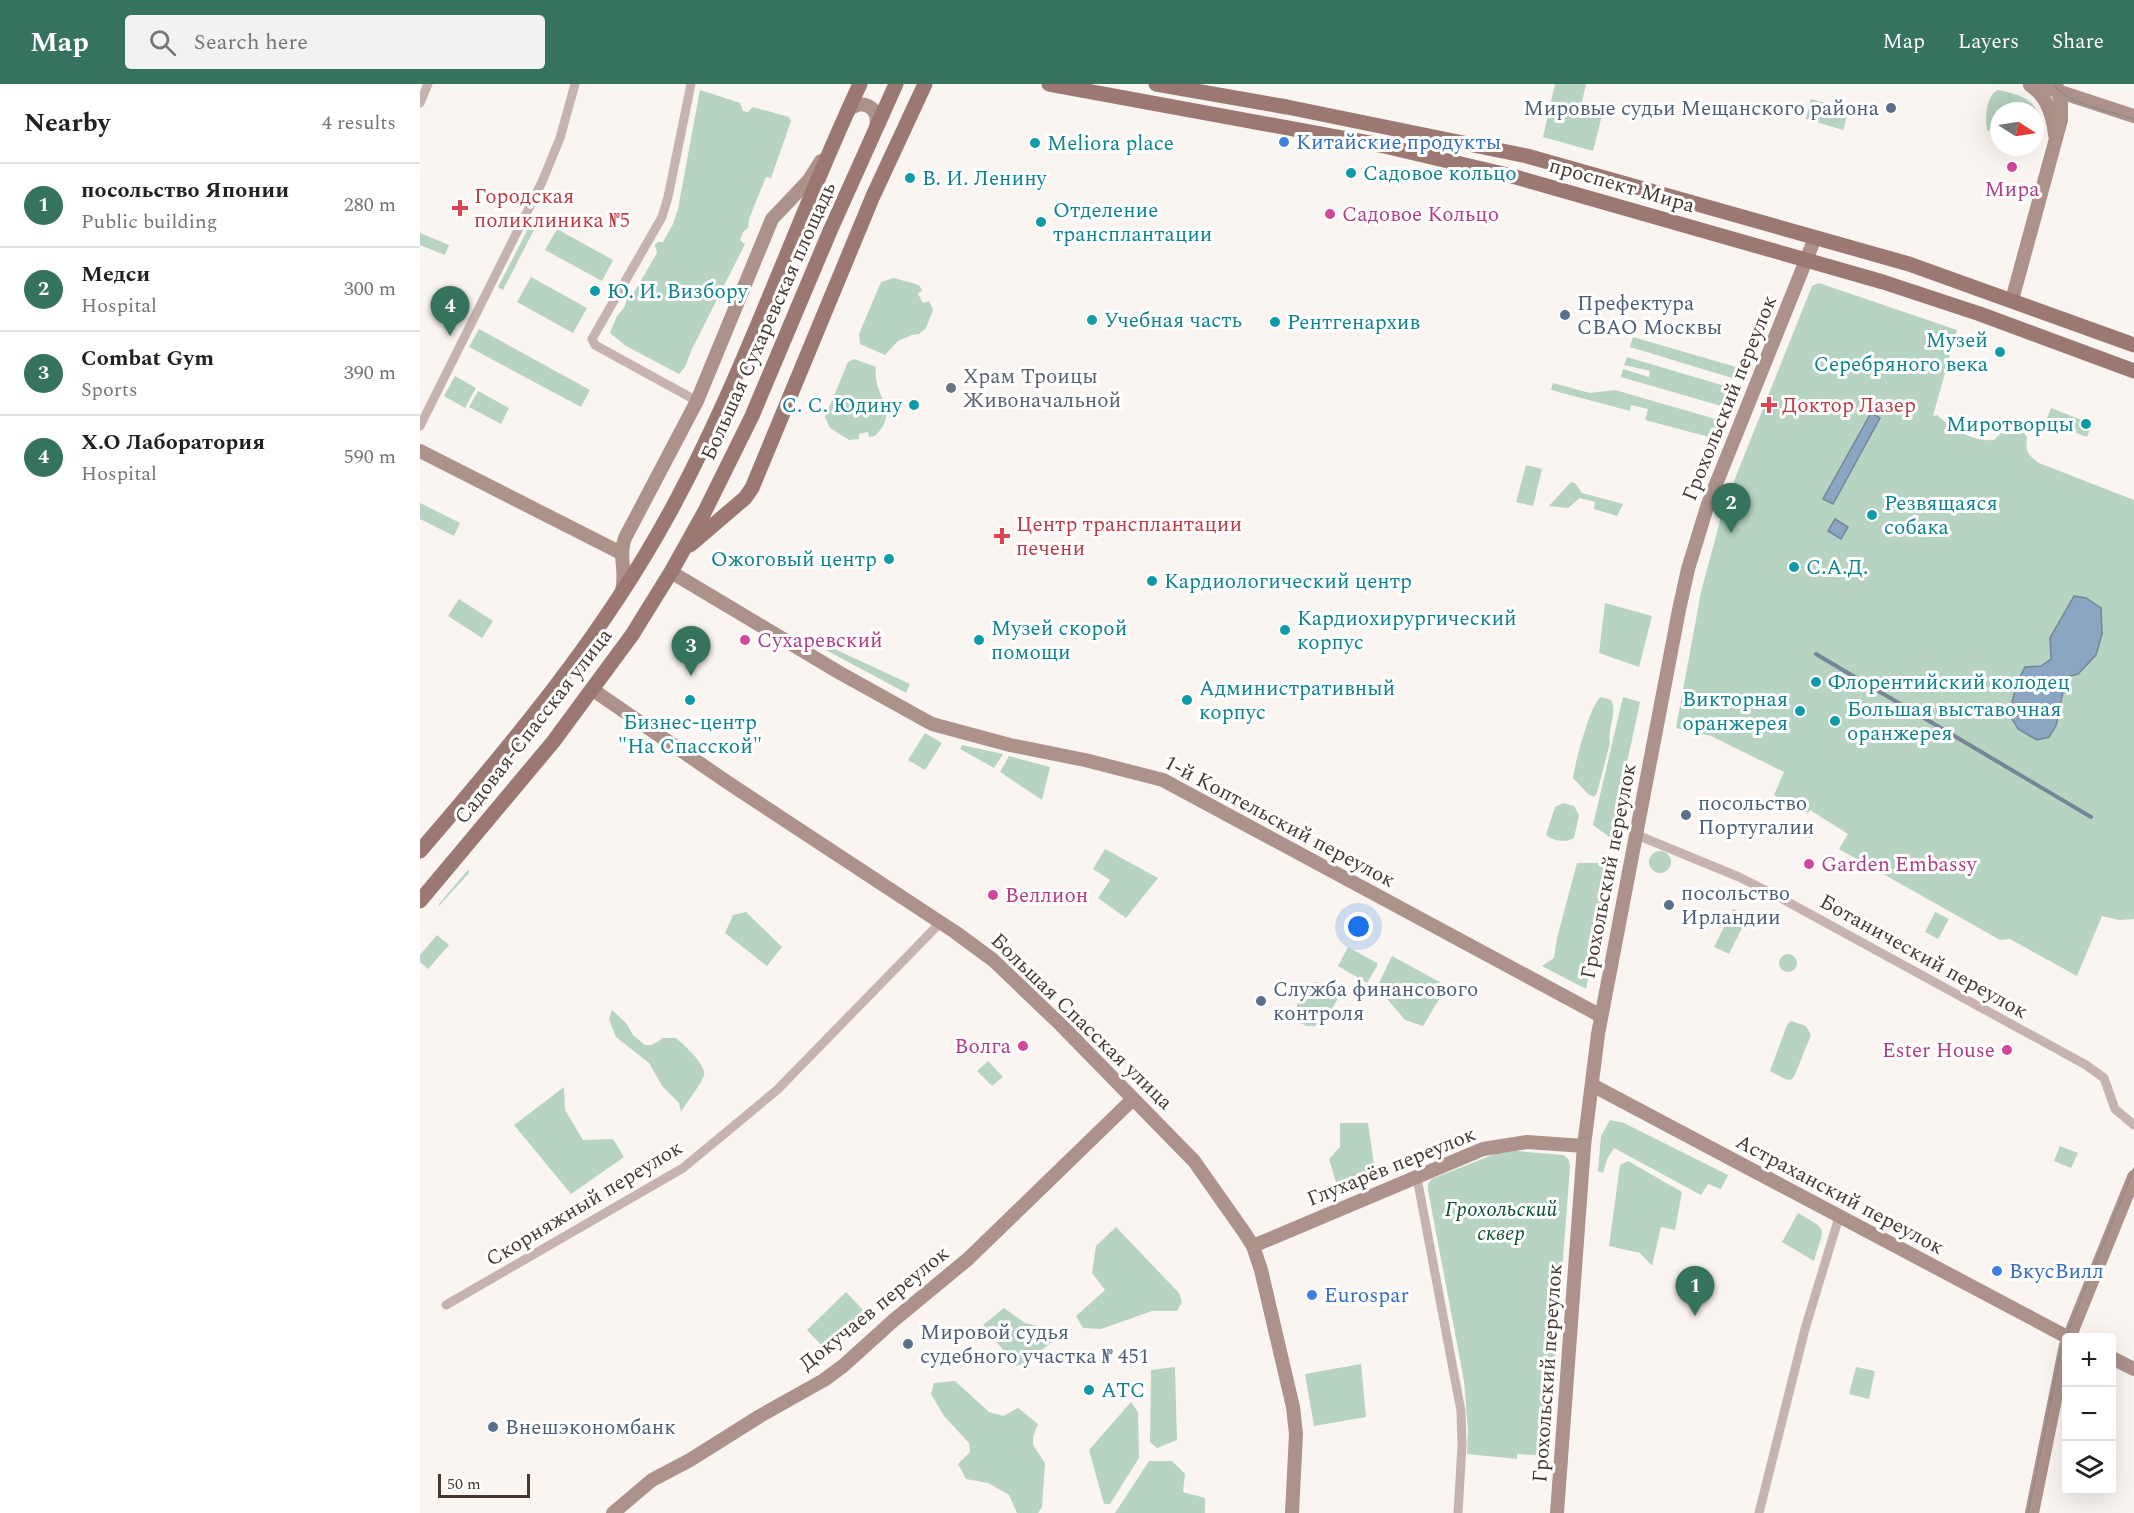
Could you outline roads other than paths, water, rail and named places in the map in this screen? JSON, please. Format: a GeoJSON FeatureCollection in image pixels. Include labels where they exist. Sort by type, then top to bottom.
{"type":"FeatureCollection","features":[{"type":"Feature","properties":{"kind":"main road","name":"Большая Сухаревская площадь"},"geometry":{"type":"LineString","coordinates":[[642,562],[721,409],[860,84]]}},
{"type":"Feature","properties":{"kind":"main road","name":"Большая Сухаревская площадь"},"geometry":{"type":"LineString","coordinates":[[671,572],[715,493],[753,416],[896,84]]}},
{"type":"Feature","properties":{"kind":"main road"},"geometry":{"type":"LineString","coordinates":[[683,551],[745,498],[752,488],[873,196],[925,84]]}},
{"type":"Feature","properties":{"kind":"main road","name":"проспект Мира"},"geometry":{"type":"LineString","coordinates":[[1049,84],[1369,143],[1522,178],[1935,298],[2134,370]]}},
{"type":"Feature","properties":{"kind":"main road","name":"проспект Мира"},"geometry":{"type":"LineString","coordinates":[[1156,84],[1287,107],[1503,151],[1909,264],[2134,345]]}},
{"type":"Feature","properties":{"kind":"main road","name":"Садовая-Спасская улица"},"geometry":{"type":"LineString","coordinates":[[420,851],[526,727],[621,596],[642,562]]}},
{"type":"Feature","properties":{"kind":"main road","name":"Садовая-Спасская улица"},"geometry":{"type":"LineString","coordinates":[[420,901],[553,742],[593,690],[632,635],[671,572]]}},
{"type":"Feature","properties":{"kind":"street"},"geometry":{"type":"LineString","coordinates":[[420,103],[428,84]]}},
{"type":"Feature","properties":{"kind":"street"},"geometry":{"type":"LineString","coordinates":[[420,426],[542,182],[560,138],[575,84]]}},
{"type":"Feature","properties":{"kind":"street"},"geometry":{"type":"LineString","coordinates":[[691,84],[662,217],[592,339],[595,345],[697,401]]}},
{"type":"Feature","properties":{"kind":"street"},"geometry":{"type":"LineString","coordinates":[[2029,84],[2041,94],[2048,105],[2053,120],[2055,146]]}},
{"type":"Feature","properties":{"kind":"street"},"geometry":{"type":"LineString","coordinates":[[2036,84],[2057,87],[2134,116]]}},
{"type":"Feature","properties":{"kind":"street"},"geometry":{"type":"LineString","coordinates":[[2012,300],[2055,146],[2062,111],[2057,87]]}},
{"type":"Feature","properties":{"kind":"street"},"geometry":{"type":"LineString","coordinates":[[846,113],[850,108],[860,104],[871,107],[877,116],[876,127]]}},
{"type":"Feature","properties":{"kind":"street"},"geometry":{"type":"LineString","coordinates":[[621,596],[625,581],[625,567],[621,553],[625,538],[697,401],[772,219],[808,180],[833,143]]}},
{"type":"Feature","properties":{"kind":"street","name":"Грохольский переулок"},"geometry":{"type":"LineString","coordinates":[[1557,1513],[1584,1146],[1601,1016],[1679,610],[1699,530],[1815,238]]}},
{"type":"Feature","properties":{"kind":"street"},"geometry":{"type":"LineString","coordinates":[[420,451],[621,553]]}},
{"type":"Feature","properties":{"kind":"street","name":"1-й Коптельский переулок"},"geometry":{"type":"LineString","coordinates":[[671,572],[924,720],[1000,743],[1085,760],[1163,780],[1601,1016]]}},
{"type":"Feature","properties":{"kind":"street","name":"Большая Спасская улица"},"geometry":{"type":"LineString","coordinates":[[593,690],[993,960],[1194,1161],[1253,1246],[1261,1270],[1293,1407],[1296,1434],[1292,1513]]}},
{"type":"Feature","properties":{"kind":"street","name":"Ботанический переулок"},"geometry":{"type":"LineString","coordinates":[[1637,835],[1739,877],[1777,896],[2086,1065],[2104,1078],[2115,1109],[2134,1125]]}},
{"type":"Feature","properties":{"kind":"street","name":"Скорняжный переулок"},"geometry":{"type":"LineString","coordinates":[[446,1305],[683,1168],[777,1090],[940,923]]}},
{"type":"Feature","properties":{"kind":"street","name":"Астраханский переулок"},"geometry":{"type":"LineString","coordinates":[[1592,1085],[2062,1334]]}},
{"type":"Feature","properties":{"kind":"street","name":"Докучаев переулок"},"geometry":{"type":"LineString","coordinates":[[614,1513],[652,1480],[690,1460],[760,1416],[824,1380],[843,1366],[968,1259],[1133,1099]]}},
{"type":"Feature","properties":{"kind":"street","name":"Глухарёв переулок"},"geometry":{"type":"LineString","coordinates":[[1253,1246],[1475,1152],[1504,1144],[1538,1142],[1584,1146]]}},
{"type":"Feature","properties":{"kind":"street"},"geometry":{"type":"LineString","coordinates":[[2071,1333],[2134,1177]]}},
{"type":"Feature","properties":{"kind":"street"},"geometry":{"type":"LineString","coordinates":[[1417,1178],[1461,1411],[1462,1445],[1458,1513]]}},
{"type":"Feature","properties":{"kind":"street"},"geometry":{"type":"LineString","coordinates":[[1759,1513],[1805,1329],[1839,1217]]}},
{"type":"Feature","properties":{"kind":"street"},"geometry":{"type":"LineString","coordinates":[[2116,1360],[2134,1369]]}},
{"type":"Feature","properties":{"kind":"street"},"geometry":{"type":"LineString","coordinates":[[2032,1513],[2062,1369]]}},
{"type":"Feature","properties":{"kind":"water"},"geometry":{"type":"Polygon","coordinates":[[[1871,413],[1880,418],[1833,504],[1823,499],[1871,413]]]}},
{"type":"Feature","properties":{"kind":"water"},"geometry":{"type":"Polygon","coordinates":[[[1835,519],[1848,527],[1841,539],[1828,531],[1835,519]]]}},
{"type":"Feature","properties":{"kind":"water"},"geometry":{"type":"Polygon","coordinates":[[[2074,596],[2086,598],[2101,608],[2102,634],[2096,655],[2078,674],[2066,677],[2056,726],[2049,737],[2037,740],[2018,729],[2009,714],[2017,683],[2025,667],[2041,666],[2051,659],[2050,638],[2074,596]]]}},
{"type":"Feature","properties":{"kind":"waterway"},"geometry":{"type":"LineString","coordinates":[[1816,654],[2091,817]]}},
{"type":"Feature","properties":{"kind":"tram line"},"geometry":{"type":"LineString","coordinates":[[2054,84],[2068,97],[2079,102],[2134,119]]}},
{"type":"Feature","properties":{"kind":"tram line"},"geometry":{"type":"LineString","coordinates":[[2028,1513],[2062,1346],[2134,1168]]}},
{"type":"Feature","properties":{"kind":"place","name":"Мировые судьи Мещанского района"},"geometry":{"type":"Point","coordinates":[1891,108]}},
{"type":"Feature","properties":{"kind":"place","name":"Китайские продукты"},"geometry":{"type":"Point","coordinates":[1284,142]}},
{"type":"Feature","properties":{"kind":"place","name":"Meliora place"},"geometry":{"type":"Point","coordinates":[1035,143]}},
{"type":"Feature","properties":{"kind":"place","name":"Мира"},"geometry":{"type":"Point","coordinates":[2012,167]}},
{"type":"Feature","properties":{"kind":"place","name":"Садовое кольцо"},"geometry":{"type":"Point","coordinates":[1351,173]}},
{"type":"Feature","properties":{"kind":"place","name":"В. И. Ленину"},"geometry":{"type":"Point","coordinates":[910,178]}},
{"type":"Feature","properties":{"kind":"place","name":"Городская поликлиника №5"},"geometry":{"type":"Point","coordinates":[460,208]}},
{"type":"Feature","properties":{"kind":"place","name":"Садовое Кольцо"},"geometry":{"type":"Point","coordinates":[1330,214]}},
{"type":"Feature","properties":{"kind":"place","name":"Отделение трансплантации"},"geometry":{"type":"Point","coordinates":[1041,222]}},
{"type":"Feature","properties":{"kind":"place","name":"Ю. И. Визбору"},"geometry":{"type":"Point","coordinates":[595,291]}},
{"type":"Feature","properties":{"kind":"place","name":"Префектура СВАО Москвы"},"geometry":{"type":"Point","coordinates":[1565,315]}},
{"type":"Feature","properties":{"kind":"place","name":"Учебная часть"},"geometry":{"type":"Point","coordinates":[1092,320]}},
{"type":"Feature","properties":{"kind":"place","name":"Рентгенархив"},"geometry":{"type":"Point","coordinates":[1275,322]}},
{"type":"Feature","properties":{"kind":"place","name":"X.O Лаборатория"},"geometry":{"type":"Point","coordinates":[450,336]}},
{"type":"Feature","properties":{"kind":"place","name":"Музей Серебряного века"},"geometry":{"type":"Point","coordinates":[2000,352]}},
{"type":"Feature","properties":{"kind":"place","name":"Храм Троицы Живоначальной"},"geometry":{"type":"Point","coordinates":[951,388]}},
{"type":"Feature","properties":{"kind":"place","name":"С. С. Юдину"},"geometry":{"type":"Point","coordinates":[914,405]}},
{"type":"Feature","properties":{"kind":"place","name":"Доктор Лазер"},"geometry":{"type":"Point","coordinates":[1769,405]}},
{"type":"Feature","properties":{"kind":"place","name":"Миротворцы"},"geometry":{"type":"Point","coordinates":[2086,424]}},
{"type":"Feature","properties":{"kind":"place","name":"Резвящаяся собака"},"geometry":{"type":"Point","coordinates":[1872,515]}},
{"type":"Feature","properties":{"kind":"place","name":"Медси"},"geometry":{"type":"Point","coordinates":[1731,533]}},
{"type":"Feature","properties":{"kind":"place","name":"Центр трансплантации печени"},"geometry":{"type":"Point","coordinates":[1002,536]}},
{"type":"Feature","properties":{"kind":"place","name":"Ожоговый центр"},"geometry":{"type":"Point","coordinates":[889,559]}},
{"type":"Feature","properties":{"kind":"place","name":"С.А.Д."},"geometry":{"type":"Point","coordinates":[1794,567]}},
{"type":"Feature","properties":{"kind":"place","name":"Кардиологический центр"},"geometry":{"type":"Point","coordinates":[1152,581]}},
{"type":"Feature","properties":{"kind":"place","name":"Кардиохирургический корпус"},"geometry":{"type":"Point","coordinates":[1285,630]}},
{"type":"Feature","properties":{"kind":"place","name":"Сухаревский"},"geometry":{"type":"Point","coordinates":[745,640]}},
{"type":"Feature","properties":{"kind":"place","name":"Музей скорой помощи"},"geometry":{"type":"Point","coordinates":[979,640]}},
{"type":"Feature","properties":{"kind":"place","name":"Combat Gym"},"geometry":{"type":"Point","coordinates":[691,676]}},
{"type":"Feature","properties":{"kind":"place","name":"Флорентийский колодец"},"geometry":{"type":"Point","coordinates":[1816,682]}},
{"type":"Feature","properties":{"kind":"place","name":"Бизнес-центр \"На Спасской\""},"geometry":{"type":"Point","coordinates":[690,700]}},
{"type":"Feature","properties":{"kind":"place","name":"Административный корпус"},"geometry":{"type":"Point","coordinates":[1187,700]}},
{"type":"Feature","properties":{"kind":"place","name":"Викторная оранжерея"},"geometry":{"type":"Point","coordinates":[1800,711]}},
{"type":"Feature","properties":{"kind":"place","name":"Большая выставочная оранжерея"},"geometry":{"type":"Point","coordinates":[1835,721]}},
{"type":"Feature","properties":{"kind":"place","name":"посольство Португалии"},"geometry":{"type":"Point","coordinates":[1686,815]}},
{"type":"Feature","properties":{"kind":"place","name":"Garden Embassy"},"geometry":{"type":"Point","coordinates":[1809,864]}},
{"type":"Feature","properties":{"kind":"place","name":"Веллион"},"geometry":{"type":"Point","coordinates":[993,895]}},
{"type":"Feature","properties":{"kind":"place","name":"посольство Ирландии"},"geometry":{"type":"Point","coordinates":[1669,905]}},
{"type":"Feature","properties":{"kind":"place","name":"Служба финансового контроля"},"geometry":{"type":"Point","coordinates":[1261,1001]}},
{"type":"Feature","properties":{"kind":"place","name":"Волга"},"geometry":{"type":"Point","coordinates":[1023,1046]}},
{"type":"Feature","properties":{"kind":"place","name":"Ester House"},"geometry":{"type":"Point","coordinates":[2007,1050]}},
{"type":"Feature","properties":{"kind":"place","name":"ВкусВилл"},"geometry":{"type":"Point","coordinates":[1997,1271]}},
{"type":"Feature","properties":{"kind":"place","name":"Eurospar"},"geometry":{"type":"Point","coordinates":[1312,1295]}},
{"type":"Feature","properties":{"kind":"place","name":"посольство Японии"},"geometry":{"type":"Point","coordinates":[1695,1316]}},
{"type":"Feature","properties":{"kind":"place","name":"Мировой судья судебного участка № 451"},"geometry":{"type":"Point","coordinates":[908,1344]}},
{"type":"Feature","properties":{"kind":"place","name":"АТС"},"geometry":{"type":"Point","coordinates":[1089,1390]}},
{"type":"Feature","properties":{"kind":"place","name":"Внешэкономбанк"},"geometry":{"type":"Point","coordinates":[493,1427]}},
{"type":"Feature","properties":{"kind":"park label","name":"Грохольский сквер"},"geometry":{"type":"Point","coordinates":[1501,1221]}}]}
